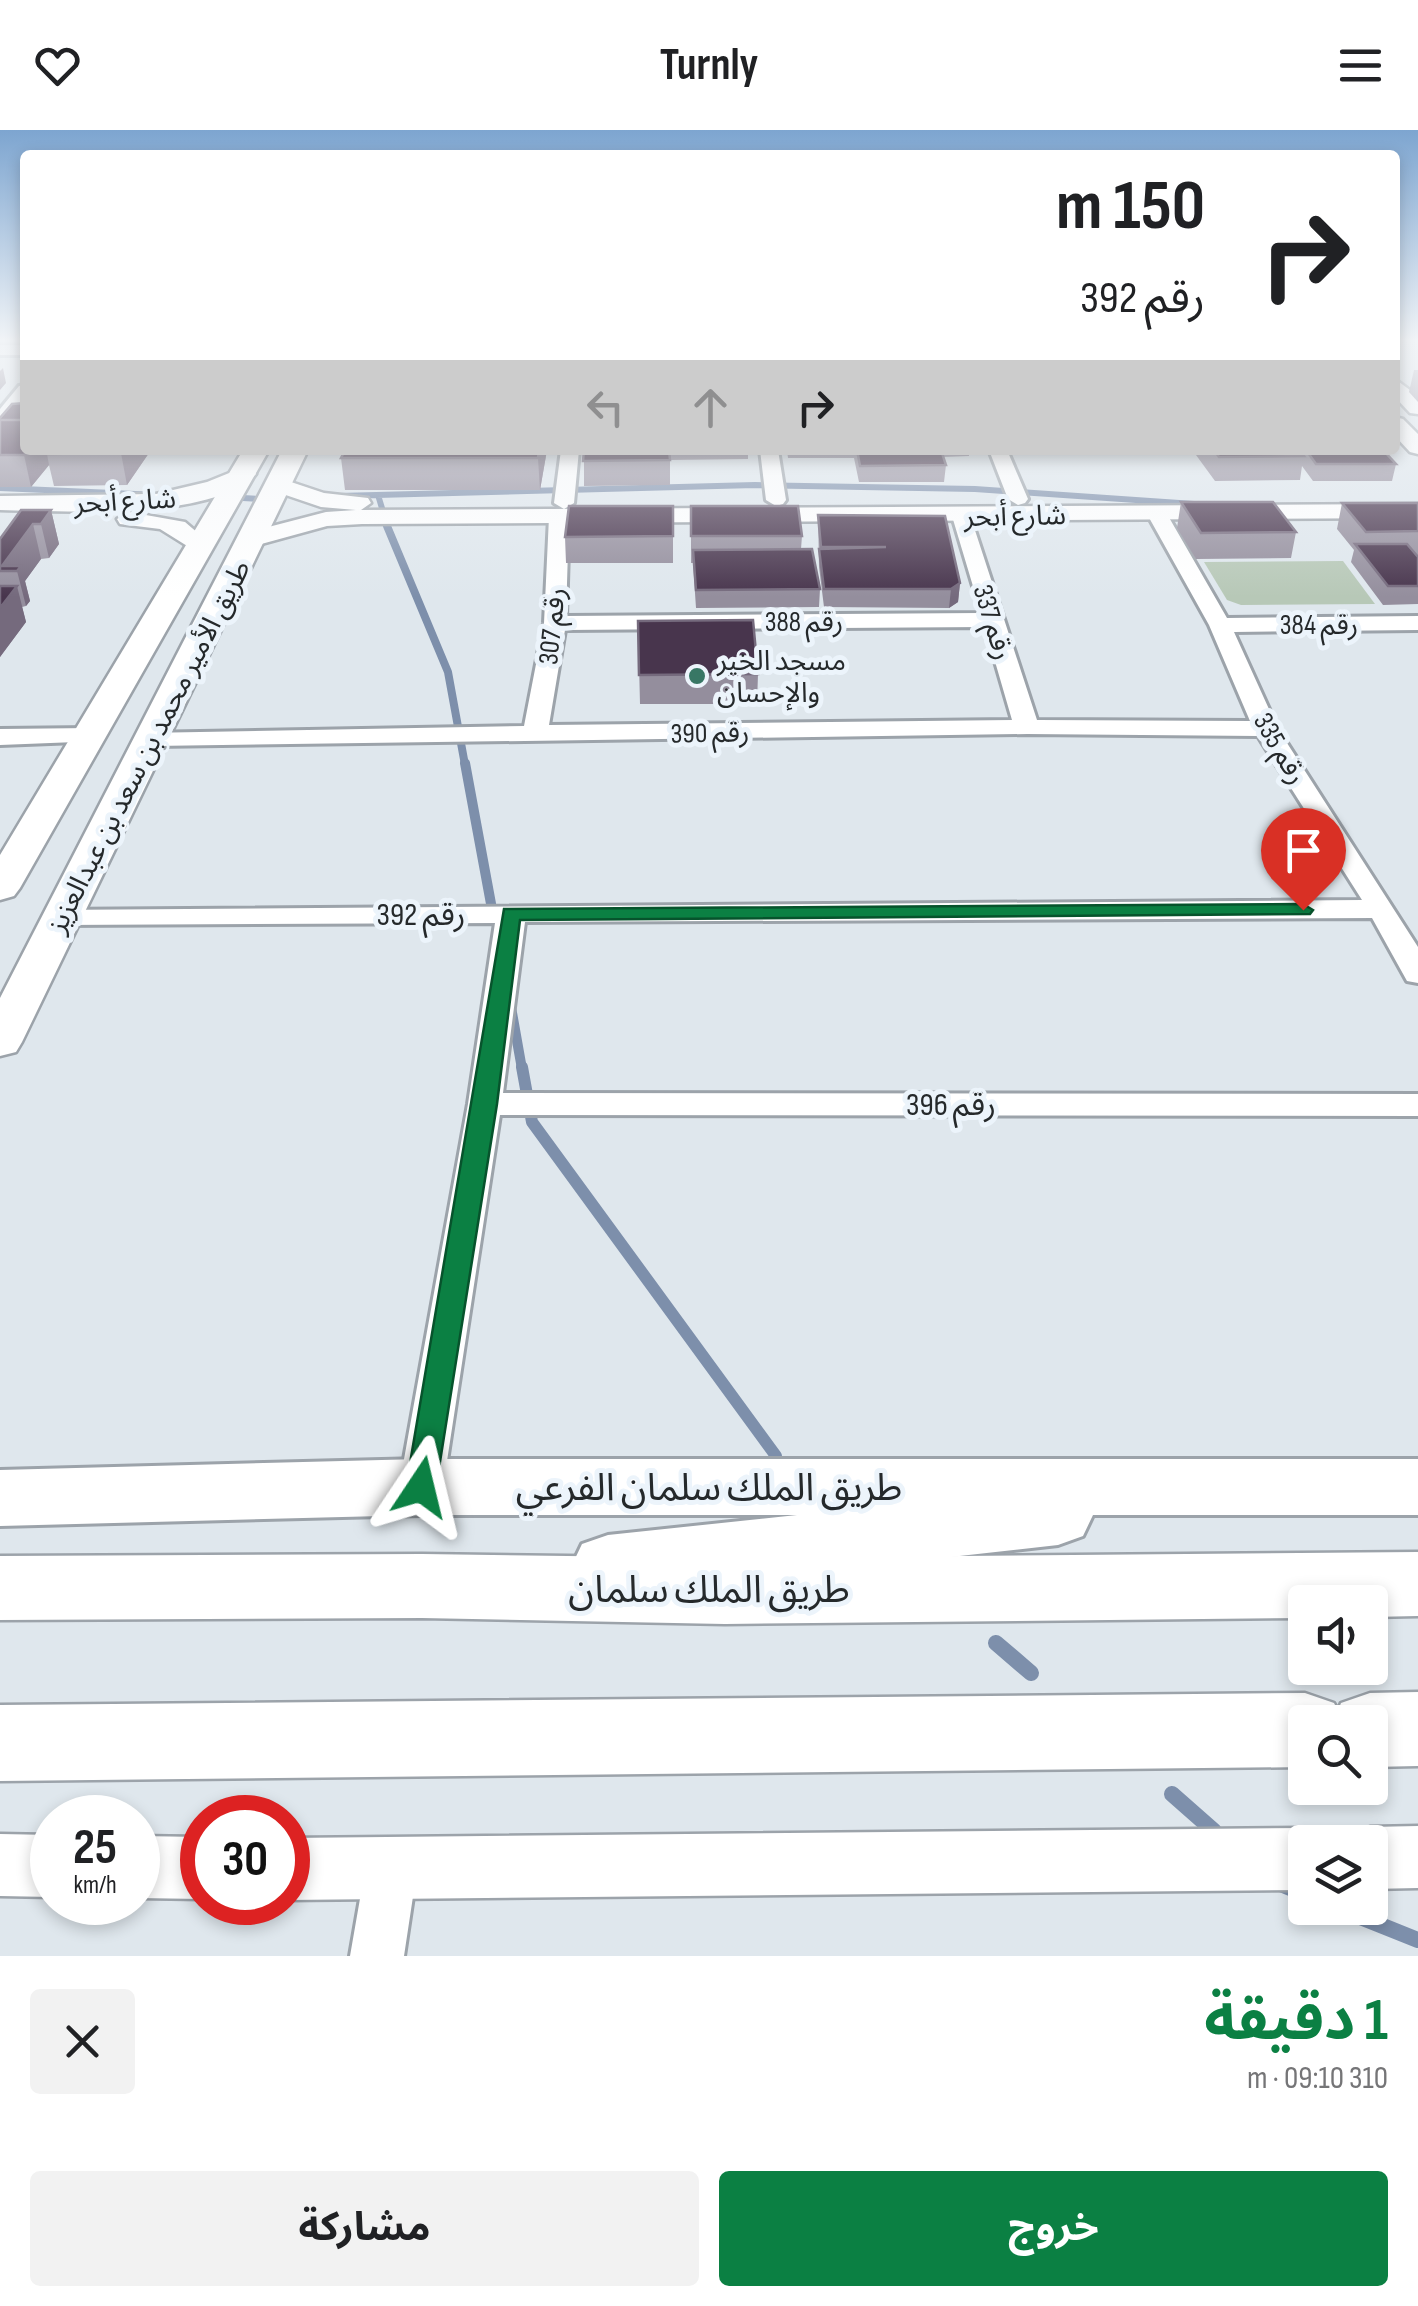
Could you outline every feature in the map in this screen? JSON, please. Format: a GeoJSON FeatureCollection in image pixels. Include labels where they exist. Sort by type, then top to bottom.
{"type":"FeatureCollection","features":[{"type":"Feature","properties":{"kind":"highway","name":"طريق الملك سلمان"},"geometry":{"type":"LineString","coordinates":[[0,1588],[422,1586],[726,1592],[1418,1584]]}},
{"type":"Feature","properties":{"kind":"highway"},"geometry":{"type":"LineString","coordinates":[[1388,1730],[1418,1729]]}},
{"type":"Feature","properties":{"kind":"highway"},"geometry":{"type":"LineString","coordinates":[[0,1743],[1288,1730]]}},
{"type":"Feature","properties":{"kind":"main road","name":"طريق الأمير محمد بن سعد بن عبدالعزيز"},"geometry":{"type":"LineString","coordinates":[[0,1042],[294,455]]}},
{"type":"Feature","properties":{"kind":"main road","name":"طريق الأمير محمد بن سعد بن عبدالعزيز"},"geometry":{"type":"LineString","coordinates":[[0,888],[250,462]]}},
{"type":"Feature","properties":{"kind":"main road","name":"طريق الملك سلمان الفرعي"},"geometry":{"type":"LineString","coordinates":[[0,1498],[421,1487],[1418,1487]]}},
{"type":"Feature","properties":{"kind":"main road"},"geometry":{"type":"LineString","coordinates":[[422,1586],[1323,1487]]}},
{"type":"Feature","properties":{"kind":"street","name":"رقم 307"},"geometry":{"type":"LineString","coordinates":[[535,734],[555,622],[569,455]]}},
{"type":"Feature","properties":{"kind":"street"},"geometry":{"type":"LineString","coordinates":[[770,455],[776,500]]}},
{"type":"Feature","properties":{"kind":"street"},"geometry":{"type":"LineString","coordinates":[[1000,455],[1018,499]]}},
{"type":"Feature","properties":{"kind":"street","name":"شارع أبحر"},"geometry":{"type":"LineString","coordinates":[[0,520],[98,511],[195,496],[250,462]]}},
{"type":"Feature","properties":{"kind":"street","name":"شارع أبحر"},"geometry":{"type":"LineString","coordinates":[[279,486],[365,511]]}},
{"type":"Feature","properties":{"kind":"street","name":"شارع أبحر"},"geometry":{"type":"LineString","coordinates":[[562,510],[776,500],[1418,497]]}},
{"type":"Feature","properties":{"kind":"street","name":"شارع أبحر"},"geometry":{"type":"LineString","coordinates":[[0,503],[98,511],[164,522],[182,528],[200,546]]}},
{"type":"Feature","properties":{"kind":"street","name":"شارع أبحر"},"geometry":{"type":"LineString","coordinates":[[254,538],[365,511],[962,516],[1418,511]]}},
{"type":"Feature","properties":{"kind":"street","name":"رقم 335"},"geometry":{"type":"LineString","coordinates":[[1157,514],[1220,625],[1266,729],[1396,918],[1418,974]]}},
{"type":"Feature","properties":{"kind":"street","name":"رقم 337"},"geometry":{"type":"LineString","coordinates":[[962,516],[1027,727]]}},
{"type":"Feature","properties":{"kind":"street","name":"رقم 388"},"geometry":{"type":"LineString","coordinates":[[555,622],[993,620]]}},
{"type":"Feature","properties":{"kind":"street","name":"رقم 384"},"geometry":{"type":"LineString","coordinates":[[1220,625],[1418,624]]}},
{"type":"Feature","properties":{"kind":"street","name":"رقم 390"},"geometry":{"type":"LineString","coordinates":[[153,738],[1027,727],[1266,729]]}},
{"type":"Feature","properties":{"kind":"street"},"geometry":{"type":"LineString","coordinates":[[0,737],[92,736]]}},
{"type":"Feature","properties":{"kind":"street"},"geometry":{"type":"LineString","coordinates":[[421,1487],[485,1104],[511,914]]}},
{"type":"Feature","properties":{"kind":"street","name":"رقم 392"},"geometry":{"type":"LineString","coordinates":[[60,916],[1396,918]]}},
{"type":"Feature","properties":{"kind":"street","name":"رقم 396"},"geometry":{"type":"LineString","coordinates":[[485,1104],[1418,1104]]}},
{"type":"Feature","properties":{"kind":"street"},"geometry":{"type":"LineString","coordinates":[[1388,1858],[1418,1857]]}},
{"type":"Feature","properties":{"kind":"street"},"geometry":{"type":"LineString","coordinates":[[310,1869],[1288,1859]]}},
{"type":"Feature","properties":{"kind":"street"},"geometry":{"type":"LineString","coordinates":[[0,1865],[30,1866]]}},
{"type":"Feature","properties":{"kind":"street"},"geometry":{"type":"LineString","coordinates":[[377,1956],[391,1870]]}},
{"type":"Feature","properties":{"kind":"green space"},"geometry":{"type":"Polygon","coordinates":[[[1343,561],[1375,604],[1241,605],[1227,600],[1204,562],[1343,561]]]}},
{"type":"Feature","properties":{"kind":"building"},"geometry":{"type":"Polygon","coordinates":[[[0,427],[20,427],[20,455],[0,455],[0,427]]]}},
{"type":"Feature","properties":{"kind":"building"},"geometry":{"type":"Polygon","coordinates":[[[342,455],[538,455],[538,458],[341,458],[342,455]]]}},
{"type":"Feature","properties":{"kind":"building"},"geometry":{"type":"Polygon","coordinates":[[[584,455],[670,455],[670,460],[583,461],[584,455]]]}},
{"type":"Feature","properties":{"kind":"building"},"geometry":{"type":"Polygon","coordinates":[[[858,455],[943,455],[946,465],[860,466],[858,455]]]}},
{"type":"Feature","properties":{"kind":"building"},"geometry":{"type":"Polygon","coordinates":[[[1218,455],[1304,456],[1219,457],[1218,455]]]}},
{"type":"Feature","properties":{"kind":"building"},"geometry":{"type":"Polygon","coordinates":[[[1310,455],[1388,455],[1396,464],[1316,464],[1310,455]]]}},
{"type":"Feature","properties":{"kind":"building"},"geometry":{"type":"Polygon","coordinates":[[[1181,502],[1273,502],[1296,532],[1201,533],[1181,502]]]}},
{"type":"Feature","properties":{"kind":"building"},"geometry":{"type":"Polygon","coordinates":[[[1342,503],[1418,503],[1418,531],[1366,532],[1342,503]]]}},
{"type":"Feature","properties":{"kind":"building"},"geometry":{"type":"Polygon","coordinates":[[[569,506],[673,506],[673,536],[565,537],[569,506]]]}},
{"type":"Feature","properties":{"kind":"building"},"geometry":{"type":"Polygon","coordinates":[[[691,506],[798,506],[802,536],[691,536],[691,506]]]}},
{"type":"Feature","properties":{"kind":"building"},"geometry":{"type":"Polygon","coordinates":[[[21,510],[51,510],[41,524],[33,524],[2,566],[21,566],[17,571],[0,571],[0,539],[21,510]]]}},
{"type":"Feature","properties":{"kind":"building"},"geometry":{"type":"Polygon","coordinates":[[[818,515],[945,516],[960,583],[951,589],[824,589],[819,549],[886,547],[821,547],[818,515]]]}},
{"type":"Feature","properties":{"kind":"building"},"geometry":{"type":"Polygon","coordinates":[[[1355,544],[1407,544],[1418,557],[1418,586],[1388,586],[1355,544]]]}},
{"type":"Feature","properties":{"kind":"building"},"geometry":{"type":"Polygon","coordinates":[[[812,549],[820,589],[696,590],[693,550],[812,549]]]}},
{"type":"Feature","properties":{"kind":"building"},"geometry":{"type":"Polygon","coordinates":[[[0,586],[17,586],[0,608],[0,586]]]}},
{"type":"Feature","properties":{"kind":"building"},"geometry":{"type":"Polygon","coordinates":[[[753,620],[758,674],[639,675],[638,621],[753,620]]]}},
{"type":"Feature","properties":{"kind":"waterway"},"geometry":{"type":"LineString","coordinates":[[338,496],[755,485],[975,489],[1194,504]]}},
{"type":"Feature","properties":{"kind":"waterway"},"geometry":{"type":"LineString","coordinates":[[0,488],[158,495]]}},
{"type":"Feature","properties":{"kind":"waterway"},"geometry":{"type":"LineString","coordinates":[[378,495],[388,528]]}},
{"type":"Feature","properties":{"kind":"waterway"},"geometry":{"type":"LineString","coordinates":[[243,498],[260,499]]}},
{"type":"Feature","properties":{"kind":"waterway"},"geometry":{"type":"LineString","coordinates":[[387,526],[448,672],[465,765]]}},
{"type":"Feature","properties":{"kind":"waterway"},"geometry":{"type":"LineString","coordinates":[[465,763],[494,920]]}},
{"type":"Feature","properties":{"kind":"waterway"},"geometry":{"type":"LineString","coordinates":[[511,1007],[522,1069]]}},
{"type":"Feature","properties":{"kind":"waterway"},"geometry":{"type":"LineString","coordinates":[[522,1067],[532,1122],[776,1456]]}},
{"type":"Feature","properties":{"kind":"waterway"},"geometry":{"type":"LineString","coordinates":[[996,1643],[1031,1673]]}},
{"type":"Feature","properties":{"kind":"waterway"},"geometry":{"type":"LineString","coordinates":[[1172,1794],[1214,1831]]}},
{"type":"Feature","properties":{"kind":"waterway"},"geometry":{"type":"LineString","coordinates":[[1281,1884],[1288,1887]]}},
{"type":"Feature","properties":{"kind":"waterway"},"geometry":{"type":"LineString","coordinates":[[1380,1925],[1418,1940]]}},
{"type":"Feature","properties":{"kind":"place","name":"مسجد الخير والإحسان"},"geometry":{"type":"Point","coordinates":[697,676]}},
{"type":"Feature","properties":{"kind":"route"},"geometry":{"type":"LineString","coordinates":[[421,1487],[485,1104],[511,914],[1303,910]]}}]}
